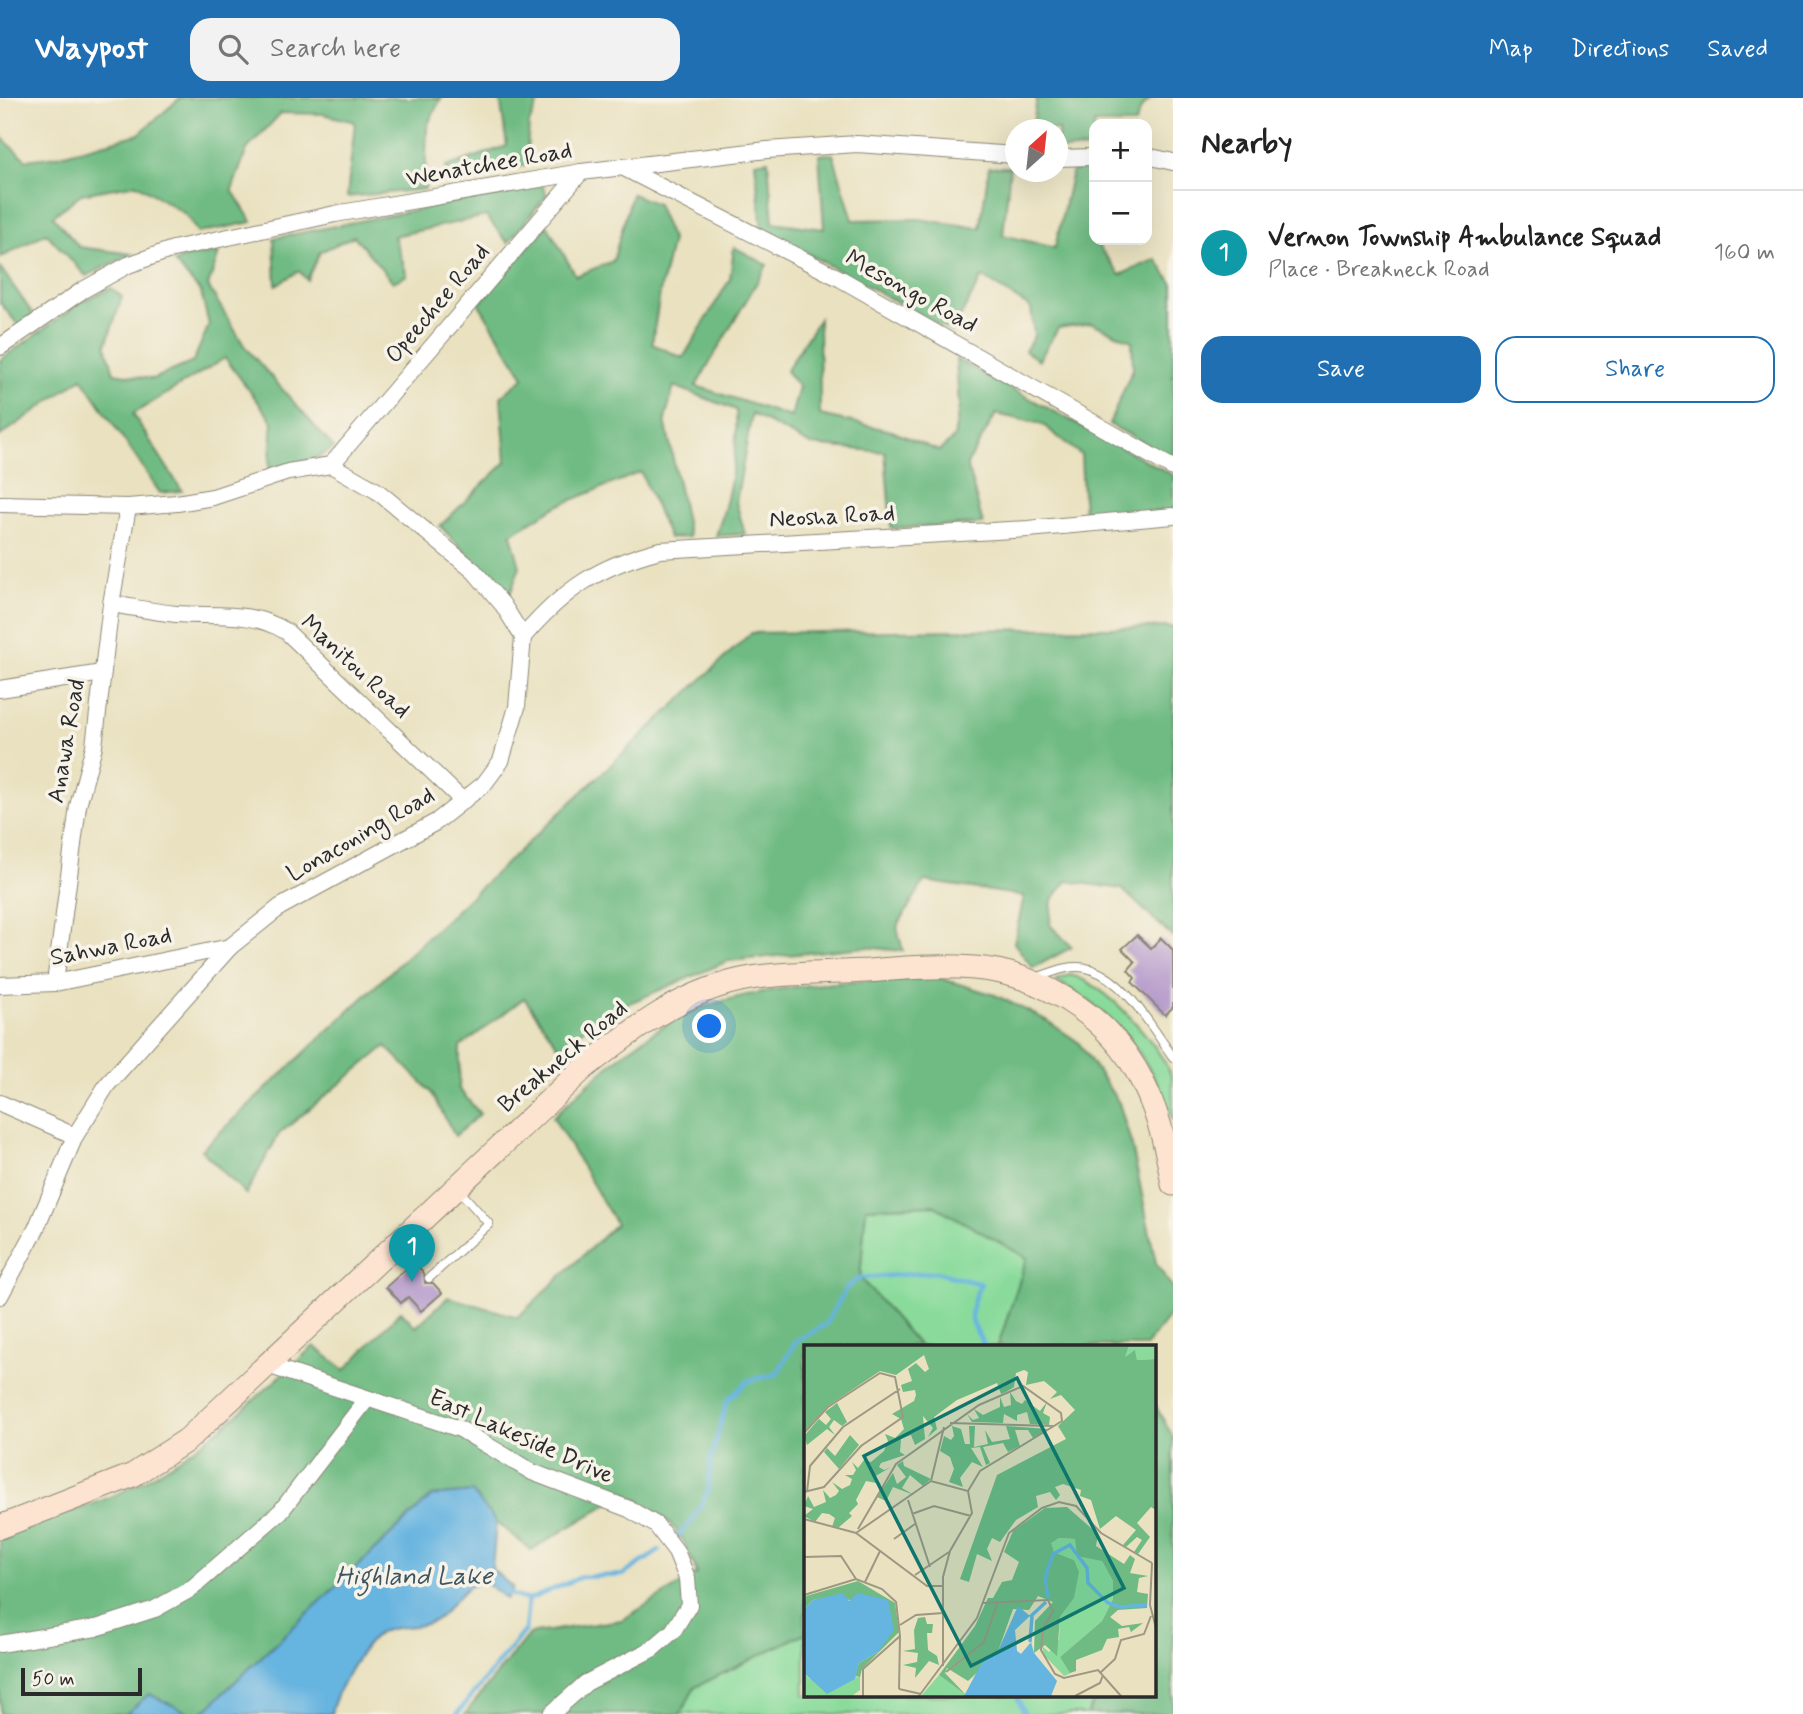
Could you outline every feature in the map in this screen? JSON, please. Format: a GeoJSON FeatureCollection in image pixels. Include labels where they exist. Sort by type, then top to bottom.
{"type":"FeatureCollection","features":[{"type":"Feature","properties":{"kind":"street","name":"Wenatchee Road"},"geometry":{"type":"LineString","coordinates":[[0,347],[83,290],[128,265],[173,249],[335,214],[581,172],[857,144],[1005,154]]}},
{"type":"Feature","properties":{"kind":"street"},"geometry":{"type":"LineString","coordinates":[[1068,158],[1089,157]]}},
{"type":"Feature","properties":{"kind":"street"},"geometry":{"type":"LineString","coordinates":[[1152,157],[1173,162]]}},
{"type":"Feature","properties":{"kind":"street","name":"Mesongo Road"},"geometry":{"type":"LineString","coordinates":[[622,167],[841,279],[1173,468]]}},
{"type":"Feature","properties":{"kind":"street","name":"Opeechee Road"},"geometry":{"type":"LineString","coordinates":[[331,465],[581,172]]}},
{"type":"Feature","properties":{"kind":"street"},"geometry":{"type":"LineString","coordinates":[[0,503],[128,508],[213,497],[288,472],[331,465],[377,491],[474,571],[503,605],[523,637]]}},
{"type":"Feature","properties":{"kind":"street","name":"Anawa Road"},"geometry":{"type":"LineString","coordinates":[[55,983],[78,806],[94,746],[111,604],[128,508]]}},
{"type":"Feature","properties":{"kind":"street","name":"Neosha Road"},"geometry":{"type":"LineString","coordinates":[[523,637],[551,604],[585,580],[620,560],[660,550],[1028,529],[1173,516]]}},
{"type":"Feature","properties":{"kind":"street","name":"Manitou Road"},"geometry":{"type":"LineString","coordinates":[[111,604],[176,614],[252,617],[270,622],[287,632],[463,801]]}},
{"type":"Feature","properties":{"kind":"street","name":"Lonaconing Road"},"geometry":{"type":"LineString","coordinates":[[0,1296],[36,1229],[75,1136],[107,1085],[230,947],[280,907],[436,822],[484,784],[501,761],[517,707],[523,637]]}},
{"type":"Feature","properties":{"kind":"street"},"geometry":{"type":"LineString","coordinates":[[0,689],[102,673]]}},
{"type":"Feature","properties":{"kind":"street","name":"Sahwa Road"},"geometry":{"type":"LineString","coordinates":[[0,985],[55,983],[230,947]]}},
{"type":"Feature","properties":{"kind":"street","name":"Breakneck Road"},"geometry":{"type":"LineString","coordinates":[[0,1527],[133,1475],[187,1440],[270,1366],[344,1291],[584,1068],[643,1022],[687,998],[750,979],[921,967],[976,968],[1047,988],[1073,1003],[1110,1034],[1135,1066],[1152,1100],[1173,1184]]}},
{"type":"Feature","properties":{"kind":"street"},"geometry":{"type":"LineString","coordinates":[[0,1103],[75,1136]]}},
{"type":"Feature","properties":{"kind":"street","name":"East Lakeside Drive"},"geometry":{"type":"LineString","coordinates":[[270,1366],[460,1429],[532,1472],[629,1509],[656,1525],[676,1551],[687,1578],[689,1605],[673,1631],[652,1649],[586,1683],[551,1714]]}},
{"type":"Feature","properties":{"kind":"street"},"geometry":{"type":"LineString","coordinates":[[0,1644],[96,1628],[155,1609],[191,1589],[281,1511],[367,1399]]}},
{"type":"Feature","properties":{"kind":"lane"},"geometry":{"type":"LineString","coordinates":[[1027,981],[1064,968],[1088,968],[1110,979],[1135,1004],[1173,1056]]}},
{"type":"Feature","properties":{"kind":"lane"},"geometry":{"type":"LineString","coordinates":[[429,1278],[489,1224],[456,1187]]}},
{"type":"Feature","properties":{"kind":"green space"},"geometry":{"type":"Polygon","coordinates":[[[180,98],[441,98],[427,126],[425,189],[347,197],[355,122],[323,114],[281,113],[247,149],[232,190],[252,222],[198,233],[185,214],[137,184],[81,194],[53,216],[79,247],[132,254],[86,276],[46,233],[0,258],[0,136],[26,160],[57,156],[139,134],[180,98]]]}},
{"type":"Feature","properties":{"kind":"green space"},"geometry":{"type":"Polygon","coordinates":[[[500,98],[540,98],[529,124],[526,165],[446,184],[446,167],[507,146],[500,98]]]}},
{"type":"Feature","properties":{"kind":"green space"},"geometry":{"type":"Polygon","coordinates":[[[1037,98],[1151,98],[1141,109],[1137,119],[1089,119],[1089,148],[1068,149],[1068,119],[1034,119],[1037,98]]]}},
{"type":"Feature","properties":{"kind":"green space"},"geometry":{"type":"Polygon","coordinates":[[[833,154],[853,220],[919,219],[980,228],[989,167],[1005,167],[1005,182],[1008,182],[1003,235],[1055,248],[1072,171],[1089,168],[1089,245],[1098,245],[1120,275],[1156,259],[1173,284],[1173,458],[1109,424],[1133,369],[1132,341],[1092,323],[1058,328],[1039,360],[1025,351],[1034,336],[1031,308],[982,277],[952,332],[762,229],[755,162],[768,160],[773,222],[824,229],[819,155],[833,154]]]}},
{"type":"Feature","properties":{"kind":"green space"},"geometry":{"type":"Polygon","coordinates":[[[542,185],[547,195],[508,243],[486,216],[394,236],[407,275],[393,282],[354,236],[320,252],[307,280],[299,271],[276,285],[274,238],[542,185]]]}},
{"type":"Feature","properties":{"kind":"green space"},"geometry":{"type":"Polygon","coordinates":[[[632,194],[657,204],[672,240],[652,344],[683,358],[730,279],[734,247],[767,265],[696,386],[791,417],[799,387],[786,371],[819,319],[820,415],[892,431],[939,451],[954,438],[959,407],[956,359],[1173,475],[1173,510],[1084,518],[1081,455],[1042,424],[996,414],[967,464],[983,524],[891,528],[885,452],[811,445],[752,414],[736,502],[745,534],[716,536],[732,474],[736,410],[674,386],[665,420],[689,537],[669,538],[641,472],[557,506],[511,534],[520,567],[509,597],[440,526],[506,462],[501,397],[524,377],[479,304],[547,225],[576,276],[613,261],[632,194]]]}},
{"type":"Feature","properties":{"kind":"green space"},"geometry":{"type":"Polygon","coordinates":[[[219,253],[208,286],[245,347],[334,448],[315,459],[269,469],[273,422],[225,358],[133,414],[182,491],[160,493],[82,378],[0,436],[0,360],[83,301],[111,288],[122,297],[106,345],[114,373],[153,379],[193,362],[209,325],[201,292],[174,262],[187,256],[219,253]]]}},
{"type":"Feature","properties":{"kind":"green space"},"geometry":{"type":"Polygon","coordinates":[[[0,267],[33,314],[19,326],[0,303],[0,267]]]}},
{"type":"Feature","properties":{"kind":"green space"},"geometry":{"type":"Polygon","coordinates":[[[1173,627],[1173,937],[1122,889],[1067,881],[1052,900],[1050,925],[1072,947],[1033,968],[1014,943],[1024,896],[924,881],[897,927],[903,951],[865,947],[728,961],[601,1015],[560,1048],[524,998],[460,1047],[459,1089],[480,1114],[455,1136],[431,1092],[386,1046],[279,1134],[246,1194],[201,1150],[751,633],[1173,627]]]}},
{"type":"Feature","properties":{"kind":"green space"},"geometry":{"type":"Polygon","coordinates":[[[1070,975],[1115,1002],[1155,1048],[1172,1077],[1173,1121],[1154,1077],[1129,1039],[1096,1007],[1056,981],[1070,975]]]}},
{"type":"Feature","properties":{"kind":"green space"},"geometry":{"type":"Polygon","coordinates":[[[939,978],[995,995],[1046,1020],[1078,1042],[1119,1103],[1132,1146],[1156,1263],[1173,1289],[1173,1311],[1147,1345],[998,1345],[1027,1258],[933,1205],[866,1208],[860,1278],[918,1345],[804,1345],[804,1633],[695,1687],[680,1714],[465,1714],[529,1634],[622,1620],[697,1574],[679,1534],[663,1517],[626,1493],[531,1550],[496,1522],[472,1492],[432,1496],[201,1714],[191,1714],[149,1694],[126,1714],[0,1714],[0,1535],[74,1511],[145,1480],[212,1435],[314,1346],[345,1370],[401,1311],[416,1327],[448,1297],[518,1317],[616,1224],[553,1117],[640,1041],[673,1021],[701,1008],[733,998],[767,991],[839,983],[939,978]]]}},
{"type":"Feature","properties":{"kind":"green space"},"geometry":{"type":"Polygon","coordinates":[[[933,1205],[1027,1258],[998,1345],[918,1345],[860,1278],[866,1208],[933,1205]]]}},
{"type":"Feature","properties":{"kind":"green space"},"geometry":{"type":"Polygon","coordinates":[[[1156,1407],[1173,1437],[1173,1714],[1087,1714],[1096,1696],[1156,1696],[1156,1407]]]}},
{"type":"Feature","properties":{"kind":"green space"},"geometry":{"type":"Polygon","coordinates":[[[804,1633],[804,1696],[1096,1696],[1087,1714],[680,1714],[695,1687],[804,1633]]]}},
{"type":"Feature","properties":{"kind":"water","name":"Highland Lake"},"geometry":{"type":"Polygon","coordinates":[[[472,1492],[496,1522],[492,1569],[513,1588],[506,1599],[483,1581],[464,1591],[432,1622],[381,1632],[366,1646],[351,1669],[331,1714],[201,1714],[432,1496],[472,1492]]]}},
{"type":"Feature","properties":{"kind":"water"},"geometry":{"type":"Polygon","coordinates":[[[149,1694],[191,1714],[126,1714],[149,1694]]]}},
{"type":"Feature","properties":{"kind":"building"},"geometry":{"type":"Polygon","coordinates":[[[1137,935],[1151,948],[1161,938],[1173,950],[1173,1007],[1165,1015],[1132,982],[1135,978],[1128,970],[1135,962],[1122,949],[1137,935]]]}},
{"type":"Feature","properties":{"kind":"building"},"geometry":{"type":"Polygon","coordinates":[[[414,1262],[424,1273],[425,1283],[433,1283],[442,1293],[421,1311],[408,1297],[401,1303],[386,1287],[414,1262]]]}},
{"type":"Feature","properties":{"kind":"waterway"},"geometry":{"type":"LineString","coordinates":[[674,1539],[691,1522],[708,1492],[711,1458],[727,1401],[748,1381],[777,1374],[796,1341],[826,1324],[847,1287],[860,1278],[936,1272],[981,1284],[973,1302],[971,1316],[984,1345]]}},
{"type":"Feature","properties":{"kind":"waterway"},"geometry":{"type":"LineString","coordinates":[[509,1594],[528,1600],[581,1577],[623,1575],[659,1551]]}},
{"type":"Feature","properties":{"kind":"waterway"},"geometry":{"type":"LineString","coordinates":[[457,1714],[525,1630],[528,1600]]}},
{"type":"Feature","properties":{"kind":"waterway"},"geometry":{"type":"LineString","coordinates":[[1016,1696],[1025,1714]]}},
{"type":"Feature","properties":{"kind":"place","name":"Vernon Township Ambulance Squad"},"geometry":{"type":"Point","coordinates":[412,1282]}}]}
